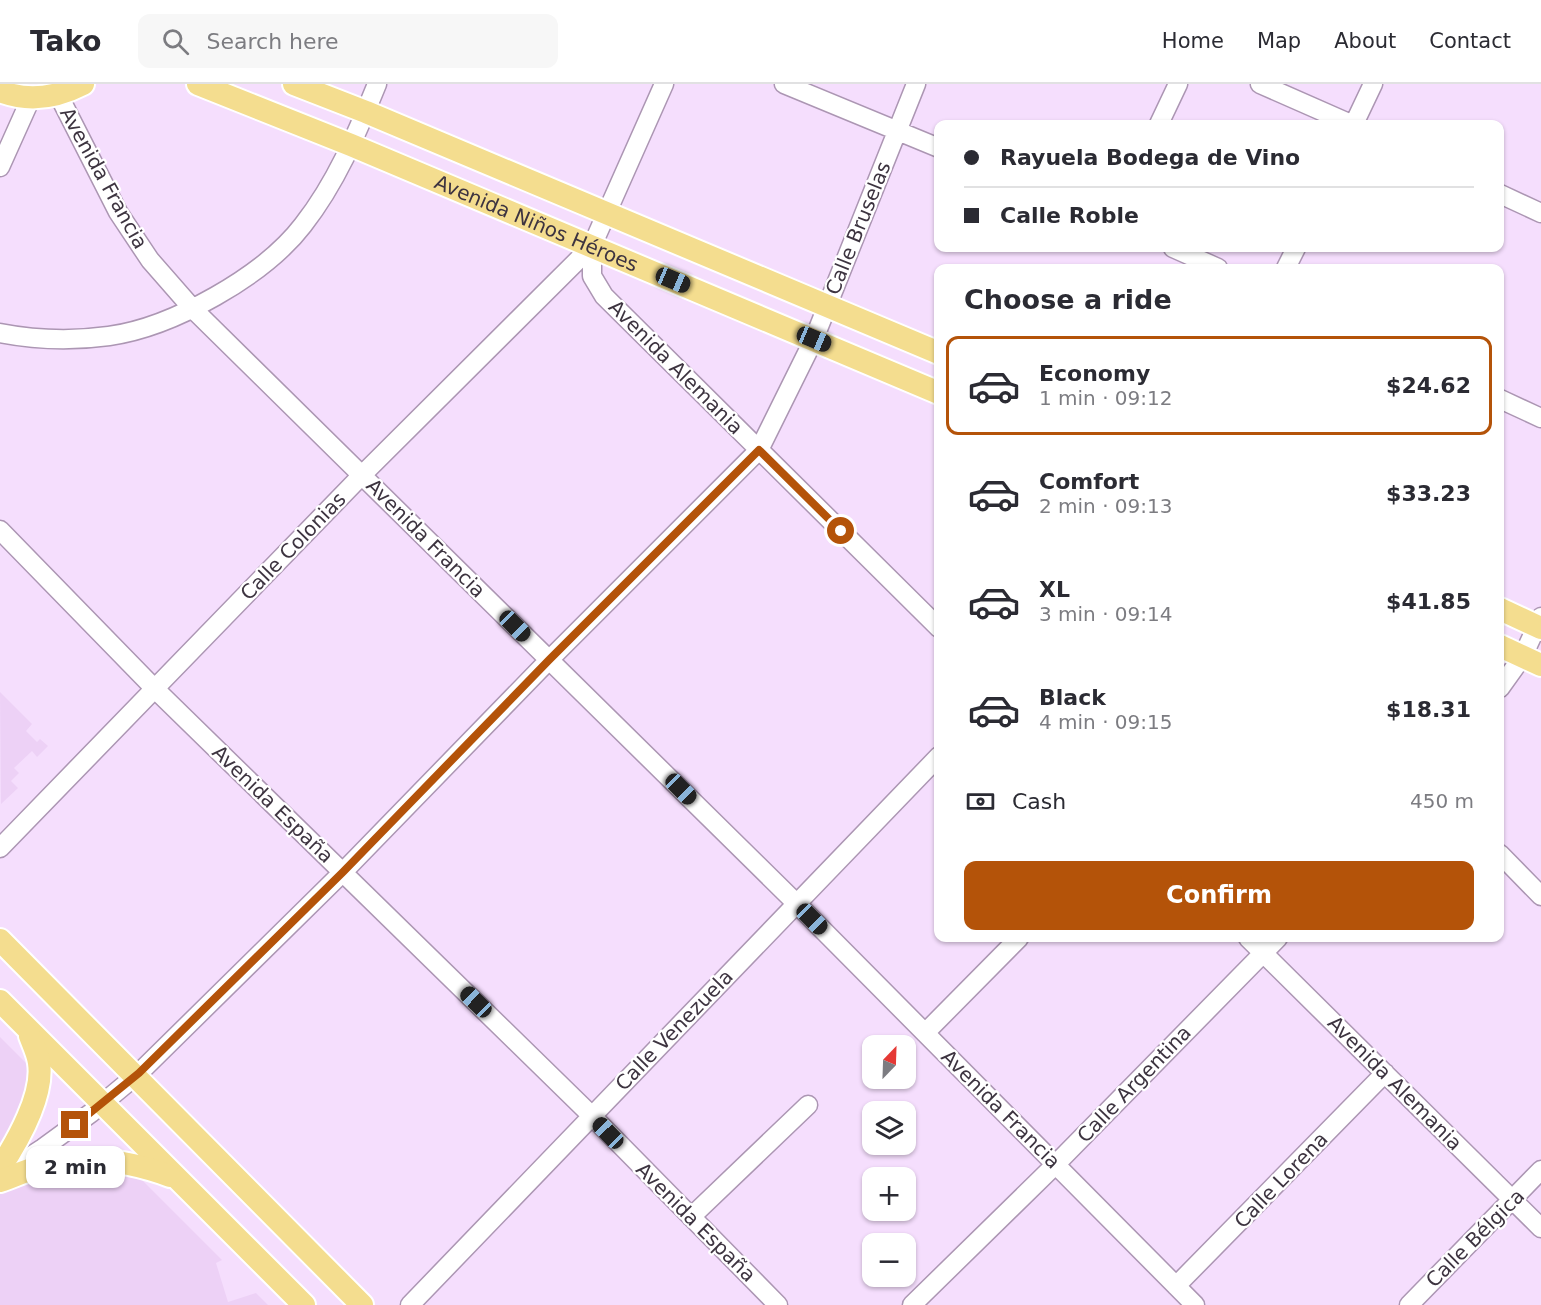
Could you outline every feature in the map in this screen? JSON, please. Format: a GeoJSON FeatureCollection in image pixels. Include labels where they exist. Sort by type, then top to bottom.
{"type":"FeatureCollection","features":[{"type":"Feature","properties":{"kind":"main road"},"geometry":{"type":"LineString","coordinates":[[0,91],[18,97],[32,98],[58,94],[83,84]]}},
{"type":"Feature","properties":{"kind":"main road","name":"Avenida Niños Héroes"},"geometry":{"type":"LineString","coordinates":[[198,84],[351,145],[934,391]]}},
{"type":"Feature","properties":{"kind":"main road","name":"Avenida Niños Héroes"},"geometry":{"type":"LineString","coordinates":[[294,84],[366,112],[934,351]]}},
{"type":"Feature","properties":{"kind":"main road"},"geometry":{"type":"LineString","coordinates":[[1504,610],[1540,624]]}},
{"type":"Feature","properties":{"kind":"main road"},"geometry":{"type":"LineString","coordinates":[[1504,648],[1532,660]]}},
{"type":"Feature","properties":{"kind":"main road"},"geometry":{"type":"LineString","coordinates":[[0,940],[362,1305]]}},
{"type":"Feature","properties":{"kind":"main road"},"geometry":{"type":"LineString","coordinates":[[0,1001],[304,1305]]}},
{"type":"Feature","properties":{"kind":"main road"},"geometry":{"type":"LineString","coordinates":[[0,1168],[23,1131],[38,1082],[39,1063],[27,1029]]}},
{"type":"Feature","properties":{"kind":"main road"},"geometry":{"type":"LineString","coordinates":[[0,1181],[39,1167],[79,1160],[117,1160],[177,1178]]}},
{"type":"Feature","properties":{"kind":"street"},"geometry":{"type":"LineString","coordinates":[[0,333],[63,340],[110,336],[149,326],[192,308],[235,284],[260,267],[289,242],[304,224],[329,187],[351,145],[377,84]]}},
{"type":"Feature","properties":{"kind":"street","name":"Calle Colonias"},"geometry":{"type":"LineString","coordinates":[[0,849],[362,475],[592,246],[664,84]]}},
{"type":"Feature","properties":{"kind":"street"},"geometry":{"type":"LineString","coordinates":[[784,84],[934,146]]}},
{"type":"Feature","properties":{"kind":"street","name":"Calle Bruselas"},"geometry":{"type":"LineString","coordinates":[[0,1177],[44,1148],[135,1076],[343,872],[549,660],[759,450],[814,339],[916,84]]}},
{"type":"Feature","properties":{"kind":"street"},"geometry":{"type":"LineString","coordinates":[[1161,120],[1178,84]]}},
{"type":"Feature","properties":{"kind":"street"},"geometry":{"type":"LineString","coordinates":[[1260,84],[1344,120]]}},
{"type":"Feature","properties":{"kind":"street"},"geometry":{"type":"LineString","coordinates":[[1355,120],[1373,84]]}},
{"type":"Feature","properties":{"kind":"street","name":"Avenida Francia"},"geometry":{"type":"LineString","coordinates":[[58,94],[118,212],[150,260],[192,308],[796,903],[1195,1305]]}},
{"type":"Feature","properties":{"kind":"street"},"geometry":{"type":"LineString","coordinates":[[2,156],[32,98]]}},
{"type":"Feature","properties":{"kind":"street"},"geometry":{"type":"LineString","coordinates":[[1504,196],[1541,213]]}},
{"type":"Feature","properties":{"kind":"street","name":"Avenida Alemania"},"geometry":{"type":"LineString","coordinates":[[592,246],[592,276],[604,296],[934,623]]}},
{"type":"Feature","properties":{"kind":"street"},"geometry":{"type":"LineString","coordinates":[[1182,252],[1209,264]]}},
{"type":"Feature","properties":{"kind":"street"},"geometry":{"type":"LineString","coordinates":[[1504,401],[1541,418]]}},
{"type":"Feature","properties":{"kind":"street","name":"Avenida España"},"geometry":{"type":"LineString","coordinates":[[0,530],[155,688],[592,1116],[778,1305]]}},
{"type":"Feature","properties":{"kind":"street"},"geometry":{"type":"LineString","coordinates":[[1504,684],[1532,660],[1540,624]]}},
{"type":"Feature","properties":{"kind":"street","name":"Calle Venezuela"},"geometry":{"type":"LineString","coordinates":[[410,1305],[934,761]]}},
{"type":"Feature","properties":{"kind":"street"},"geometry":{"type":"LineString","coordinates":[[1504,858],[1541,896]]}},
{"type":"Feature","properties":{"kind":"street"},"geometry":{"type":"LineString","coordinates":[[925,1033],[1015,942]]}},
{"type":"Feature","properties":{"kind":"street","name":"Avenida Alemania"},"geometry":{"type":"LineString","coordinates":[[1252,942],[1541,1228]]}},
{"type":"Feature","properties":{"kind":"street","name":"Calle Argentina"},"geometry":{"type":"LineString","coordinates":[[912,1305],[1055,1165],[1274,942]]}},
{"type":"Feature","properties":{"kind":"street","name":"Calle Lorena"},"geometry":{"type":"LineString","coordinates":[[1176,1286],[1385,1073]]}},
{"type":"Feature","properties":{"kind":"street"},"geometry":{"type":"LineString","coordinates":[[691,1217],[808,1105]]}},
{"type":"Feature","properties":{"kind":"street","name":"Calle Bélgica"},"geometry":{"type":"LineString","coordinates":[[1409,1305],[1541,1170]]}},
{"type":"Feature","properties":{"kind":"shaded area"},"geometry":{"type":"Polygon","coordinates":[[[0,692],[32,724],[26,731],[37,742],[40,739],[48,746],[37,757],[32,751],[14,768],[19,773],[11,781],[18,788],[1,804],[0,692]]]}},
{"type":"Feature","properties":{"kind":"shaded area"},"geometry":{"type":"Polygon","coordinates":[[[0,1037],[30,1067],[28,1092],[0,1152],[0,1037]]]}},
{"type":"Feature","properties":{"kind":"shaded area"},"geometry":{"type":"Polygon","coordinates":[[[104,1169],[140,1178],[222,1260],[216,1263],[228,1302],[256,1293],[268,1305],[0,1305],[0,1194],[15,1186],[60,1171],[104,1169]]]}},
{"type":"Feature","properties":{"kind":"route"},"geometry":{"type":"LineString","coordinates":[[75,1125],[139,1073],[343,872],[549,660],[759,450],[841,531]]}}]}
